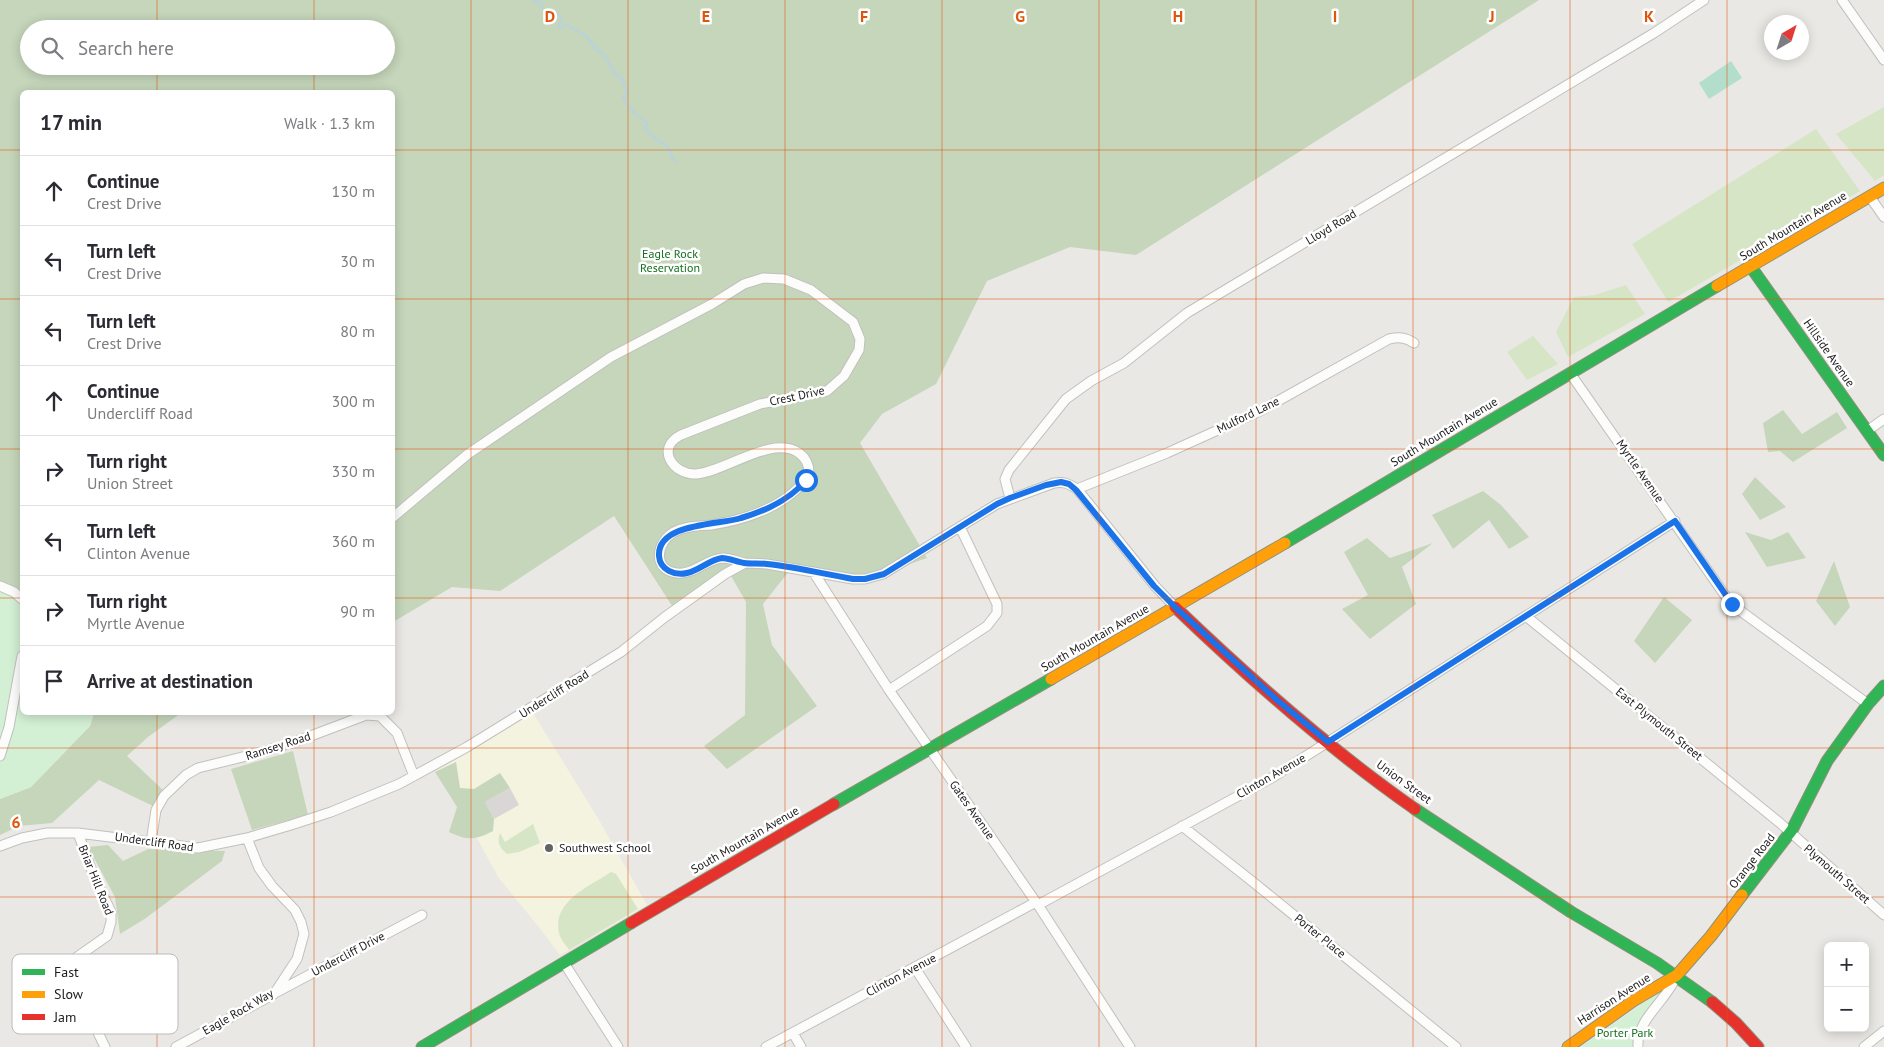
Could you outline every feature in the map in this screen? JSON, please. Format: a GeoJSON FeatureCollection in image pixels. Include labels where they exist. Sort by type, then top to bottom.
{"type":"FeatureCollection","features":[{"type":"Feature","properties":{"kind":"street","name":"Lloyd Road"},"geometry":{"type":"LineString","coordinates":[[1010,498],[1005,479],[1009,470],[1066,399],[1077,390],[1124,363],[1187,314],[1654,33],[1704,0]]}},
{"type":"Feature","properties":{"kind":"street"},"geometry":{"type":"LineString","coordinates":[[1842,0],[1883,56]]}},
{"type":"Feature","properties":{"kind":"street","name":"South Mountain Avenue"},"geometry":{"type":"LineString","coordinates":[[422,1047],[750,852],[930,750],[1405,473],[1570,373],[1884,188]]}},
{"type":"Feature","properties":{"kind":"street"},"geometry":{"type":"LineString","coordinates":[[1870,197],[1884,217]]}},
{"type":"Feature","properties":{"kind":"street","name":"Hillside Avenue"},"geometry":{"type":"LineString","coordinates":[[1751,267],[1884,455]]}},
{"type":"Feature","properties":{"kind":"street","name":"Crest Drive"},"geometry":{"type":"LineString","coordinates":[[395,515],[468,454],[611,357],[712,304],[744,284],[763,278],[784,279],[811,290],[853,322],[860,339],[859,350],[844,376],[827,391],[760,404],[681,435],[674,439],[668,450],[668,457],[677,468],[695,474],[779,447],[796,450],[802,456],[809,468],[809,473],[798,489],[786,498],[770,507],[741,518],[692,526],[674,532],[667,537],[661,546],[659,554],[660,564],[666,570],[677,573],[688,573],[711,561],[724,558],[745,563]]}},
{"type":"Feature","properties":{"kind":"street","name":"Mulford Lane"},"geometry":{"type":"LineString","coordinates":[[1076,490],[1260,411],[1389,339],[1399,337],[1414,343]]}},
{"type":"Feature","properties":{"kind":"street","name":"Myrtle Avenue"},"geometry":{"type":"LineString","coordinates":[[1570,373],[1732,604],[1868,704]]}},
{"type":"Feature","properties":{"kind":"street"},"geometry":{"type":"LineString","coordinates":[[1867,431],[1884,419]]}},
{"type":"Feature","properties":{"kind":"street"},"geometry":{"type":"LineString","coordinates":[[745,563],[767,564],[853,579],[865,579],[884,574],[997,504],[1010,498],[1046,485],[1061,482],[1069,484],[1076,490]]}},
{"type":"Feature","properties":{"kind":"street","name":"Union Street"},"geometry":{"type":"LineString","coordinates":[[1076,490],[1154,586],[1277,700],[1328,742],[1395,794],[1576,916],[1677,975],[1742,1027],[1758,1047]]}},
{"type":"Feature","properties":{"kind":"street","name":"Clinton Avenue"},"geometry":{"type":"LineString","coordinates":[[766,1047],[1273,777],[1675,521]]}},
{"type":"Feature","properties":{"kind":"street"},"geometry":{"type":"LineString","coordinates":[[889,690],[987,626],[997,614],[997,604],[960,527]]}},
{"type":"Feature","properties":{"kind":"street","name":"Undercliff Road"},"geometry":{"type":"LineString","coordinates":[[0,846],[22,838],[47,833],[78,833],[198,848],[247,838],[331,812],[399,784],[467,747],[621,652],[664,617],[717,579],[745,563]]}},
{"type":"Feature","properties":{"kind":"street","name":"Gates Avenue"},"geometry":{"type":"LineString","coordinates":[[814,573],[889,690],[1037,903],[1130,1047]]}},
{"type":"Feature","properties":{"kind":"street"},"geometry":{"type":"LineString","coordinates":[[0,586],[14,592],[20,598]]}},
{"type":"Feature","properties":{"kind":"street","name":"East Plymouth Street"},"geometry":{"type":"LineString","coordinates":[[1527,617],[1790,832]]}},
{"type":"Feature","properties":{"kind":"street"},"geometry":{"type":"LineString","coordinates":[[0,756],[6,740],[20,666]]}},
{"type":"Feature","properties":{"kind":"street","name":"Orange Road"},"geometry":{"type":"LineString","coordinates":[[1638,1047],[1639,1033],[1643,1024],[1672,988],[1677,975],[1711,936],[1790,832],[1827,760],[1868,704],[1884,686]]}},
{"type":"Feature","properties":{"kind":"street","name":"Ramsey Road"},"geometry":{"type":"LineString","coordinates":[[151,842],[156,810],[164,796],[186,775],[198,768],[263,752],[366,715],[380,716],[397,733],[414,776]]}},
{"type":"Feature","properties":{"kind":"street","name":"Porter Place"},"geometry":{"type":"LineString","coordinates":[[1182,826],[1254,882],[1456,1047]]}},
{"type":"Feature","properties":{"kind":"street","name":"Plymouth Street"},"geometry":{"type":"LineString","coordinates":[[1790,832],[1884,915]]}},
{"type":"Feature","properties":{"kind":"street","name":"Briar Hill Road"},"geometry":{"type":"LineString","coordinates":[[78,833],[93,874],[111,912],[111,922],[107,936],[81,954]]}},
{"type":"Feature","properties":{"kind":"street","name":"Eagle Rock Way"},"geometry":{"type":"LineString","coordinates":[[176,1047],[274,994],[297,959],[304,934],[301,922],[295,910],[272,886],[259,868],[247,838]]}},
{"type":"Feature","properties":{"kind":"street","name":"Undercliff Drive"},"geometry":{"type":"LineString","coordinates":[[274,994],[422,915]]}},
{"type":"Feature","properties":{"kind":"street"},"geometry":{"type":"LineString","coordinates":[[564,963],[618,1047]]}},
{"type":"Feature","properties":{"kind":"street"},"geometry":{"type":"LineString","coordinates":[[915,968],[966,1047]]}},
{"type":"Feature","properties":{"kind":"street","name":"Harrison Avenue"},"geometry":{"type":"LineString","coordinates":[[1568,1047],[1633,1001],[1677,975]]}},
{"type":"Feature","properties":{"kind":"street"},"geometry":{"type":"LineString","coordinates":[[1864,1047],[1884,1031]]}},
{"type":"Feature","properties":{"kind":"street"},"geometry":{"type":"LineString","coordinates":[[792,1033],[801,1047]]}},
{"type":"Feature","properties":{"kind":"street","name":"Briar Hill Road"},"geometry":{"type":"LineString","coordinates":[[99,1034],[105,1047]]}},
{"type":"Feature","properties":{"kind":"shaded area","name":"Southwest School"},"geometry":{"type":"Polygon","coordinates":[[[533,713],[599,820],[647,905],[560,955],[498,877],[440,769],[533,713]]]}},
{"type":"Feature","properties":{"kind":"shaded area"},"geometry":{"type":"Polygon","coordinates":[[[510,788],[519,805],[494,819],[485,802],[510,788]]]}},
{"type":"Feature","properties":{"kind":"green space","name":"Eagle Rock Reservation"},"geometry":{"type":"Polygon","coordinates":[[[0,0],[1539,0],[1136,255],[1070,247],[987,281],[936,384],[882,414],[860,443],[927,558],[864,580],[794,565],[763,604],[772,645],[817,706],[727,769],[704,746],[745,715],[746,602],[730,574],[676,612],[614,516],[500,591],[452,587],[395,621],[395,90],[20,90],[20,592],[0,581],[0,0]]]}},
{"type":"Feature","properties":{"kind":"green space"},"geometry":{"type":"Polygon","coordinates":[[[1731,61],[1742,78],[1709,99],[1699,83],[1731,61]]]}},
{"type":"Feature","properties":{"kind":"green space"},"geometry":{"type":"Polygon","coordinates":[[[1884,107],[1884,175],[1875,181],[1836,134],[1884,107]]]}},
{"type":"Feature","properties":{"kind":"green space"},"geometry":{"type":"Polygon","coordinates":[[[1816,129],[1860,191],[1668,302],[1632,244],[1816,129]]]}},
{"type":"Feature","properties":{"kind":"green space"},"geometry":{"type":"Polygon","coordinates":[[[1626,285],[1645,314],[1568,357],[1556,332],[1574,297],[1595,295],[1626,285]]]}},
{"type":"Feature","properties":{"kind":"green space"},"geometry":{"type":"Polygon","coordinates":[[[1533,336],[1558,364],[1527,380],[1507,352],[1533,336]]]}},
{"type":"Feature","properties":{"kind":"green space"},"geometry":{"type":"Polygon","coordinates":[[[1783,410],[1802,434],[1837,412],[1847,428],[1793,462],[1780,451],[1768,452],[1763,423],[1783,410]]]}},
{"type":"Feature","properties":{"kind":"green space"},"geometry":{"type":"Polygon","coordinates":[[[1755,477],[1786,507],[1760,520],[1742,494],[1755,477]]]}},
{"type":"Feature","properties":{"kind":"green space"},"geometry":{"type":"Polygon","coordinates":[[[1483,491],[1501,505],[1529,537],[1509,549],[1489,520],[1453,549],[1432,515],[1483,491]]]}},
{"type":"Feature","properties":{"kind":"green space"},"geometry":{"type":"Polygon","coordinates":[[[1745,532],[1771,540],[1788,532],[1806,558],[1767,567],[1745,532]]]}},
{"type":"Feature","properties":{"kind":"green space"},"geometry":{"type":"Polygon","coordinates":[[[1367,538],[1390,558],[1433,543],[1402,567],[1416,604],[1370,639],[1342,609],[1368,595],[1344,552],[1367,538]]]}},
{"type":"Feature","properties":{"kind":"green space"},"geometry":{"type":"Polygon","coordinates":[[[1834,561],[1850,607],[1835,626],[1816,601],[1834,561]]]}},
{"type":"Feature","properties":{"kind":"green space"},"geometry":{"type":"Polygon","coordinates":[[[0,581],[20,592],[20,715],[93,715],[90,726],[31,787],[0,799],[0,581]]]}},
{"type":"Feature","properties":{"kind":"green space"},"geometry":{"type":"Polygon","coordinates":[[[1664,597],[1692,620],[1655,663],[1634,641],[1664,597]]]}},
{"type":"Feature","properties":{"kind":"green space"},"geometry":{"type":"Polygon","coordinates":[[[93,715],[178,715],[148,737],[127,756],[164,791],[155,807],[99,780],[52,823],[19,826],[0,835],[0,799],[31,787],[90,726],[93,715]]]}},
{"type":"Feature","properties":{"kind":"green space"},"geometry":{"type":"Polygon","coordinates":[[[293,751],[308,815],[252,830],[231,769],[293,751]]]}},
{"type":"Feature","properties":{"kind":"green space"},"geometry":{"type":"Polygon","coordinates":[[[456,762],[460,788],[474,789],[500,773],[510,788],[485,802],[494,819],[493,831],[476,838],[461,837],[449,832],[457,807],[435,772],[456,762]]]}},
{"type":"Feature","properties":{"kind":"green space"},"geometry":{"type":"Polygon","coordinates":[[[533,824],[540,843],[519,852],[507,854],[502,849],[499,844],[500,833],[505,842],[533,824]]]}},
{"type":"Feature","properties":{"kind":"green space"},"geometry":{"type":"Polygon","coordinates":[[[108,845],[123,861],[148,849],[225,851],[222,861],[146,918],[120,934],[115,897],[88,847],[108,845]]]}},
{"type":"Feature","properties":{"kind":"green space"},"geometry":{"type":"Polygon","coordinates":[[[611,872],[616,874],[638,909],[569,950],[559,933],[558,922],[561,912],[574,896],[611,872]]]}},
{"type":"Feature","properties":{"kind":"green space","name":"Porter Park"},"geometry":{"type":"Polygon","coordinates":[[[1668,986],[1643,1024],[1638,1047],[1581,1047],[1668,986]]]}},
{"type":"Feature","properties":{"kind":"waterway"},"geometry":{"type":"LineString","coordinates":[[532,0],[541,3],[545,12],[556,13],[560,16],[559,26],[562,28],[568,25],[587,37],[597,50],[604,54],[614,72],[622,79],[627,93],[623,98],[636,115],[647,123],[645,129],[668,148],[676,162]]}},
{"type":"Feature","properties":{"kind":"traffic: fast"},"geometry":{"type":"LineString","coordinates":[[1751,267],[1884,455]]}},
{"type":"Feature","properties":{"kind":"traffic: fast"},"geometry":{"type":"LineString","coordinates":[[1285,543],[1717,286]]}},
{"type":"Feature","properties":{"kind":"traffic: fast"},"geometry":{"type":"LineString","coordinates":[[834,804],[1051,679]]}},
{"type":"Feature","properties":{"kind":"traffic: fast"},"geometry":{"type":"LineString","coordinates":[[1742,895],[1792,830],[1827,761],[1868,704],[1884,686]]}},
{"type":"Feature","properties":{"kind":"traffic: fast"},"geometry":{"type":"LineString","coordinates":[[1415,809],[1571,912],[1657,963],[1712,1002]]}},
{"type":"Feature","properties":{"kind":"traffic: fast"},"geometry":{"type":"LineString","coordinates":[[422,1047],[631,923]]}},
{"type":"Feature","properties":{"kind":"traffic: slow"},"geometry":{"type":"LineString","coordinates":[[1717,286],[1884,188]]}},
{"type":"Feature","properties":{"kind":"traffic: slow"},"geometry":{"type":"LineString","coordinates":[[1051,679],[1285,543]]}},
{"type":"Feature","properties":{"kind":"traffic: slow"},"geometry":{"type":"LineString","coordinates":[[1568,1047],[1633,1001],[1677,975],[1711,936],[1742,895]]}},
{"type":"Feature","properties":{"kind":"traffic: jam"},"geometry":{"type":"LineString","coordinates":[[1175,607],[1321,738],[1415,809]]}},
{"type":"Feature","properties":{"kind":"traffic: jam"},"geometry":{"type":"LineString","coordinates":[[631,923],[834,804]]}},
{"type":"Feature","properties":{"kind":"traffic: jam"},"geometry":{"type":"LineString","coordinates":[[1712,1002],[1736,1023],[1758,1047]]}},
{"type":"Feature","properties":{"kind":"place","name":"Southwest School"},"geometry":{"type":"Point","coordinates":[549,848]}},
{"type":"Feature","properties":{"kind":"route"},"geometry":{"type":"LineString","coordinates":[[806,480],[798,489],[770,507],[741,518],[692,526],[674,532],[667,537],[661,546],[659,554],[660,564],[666,570],[688,573],[711,561],[724,558],[745,563],[767,564],[853,579],[865,579],[884,574],[997,504],[1046,485],[1061,482],[1069,484],[1086,499],[1154,586],[1196,628],[1277,700],[1328,742],[1675,521],[1732,604]]}}]}
